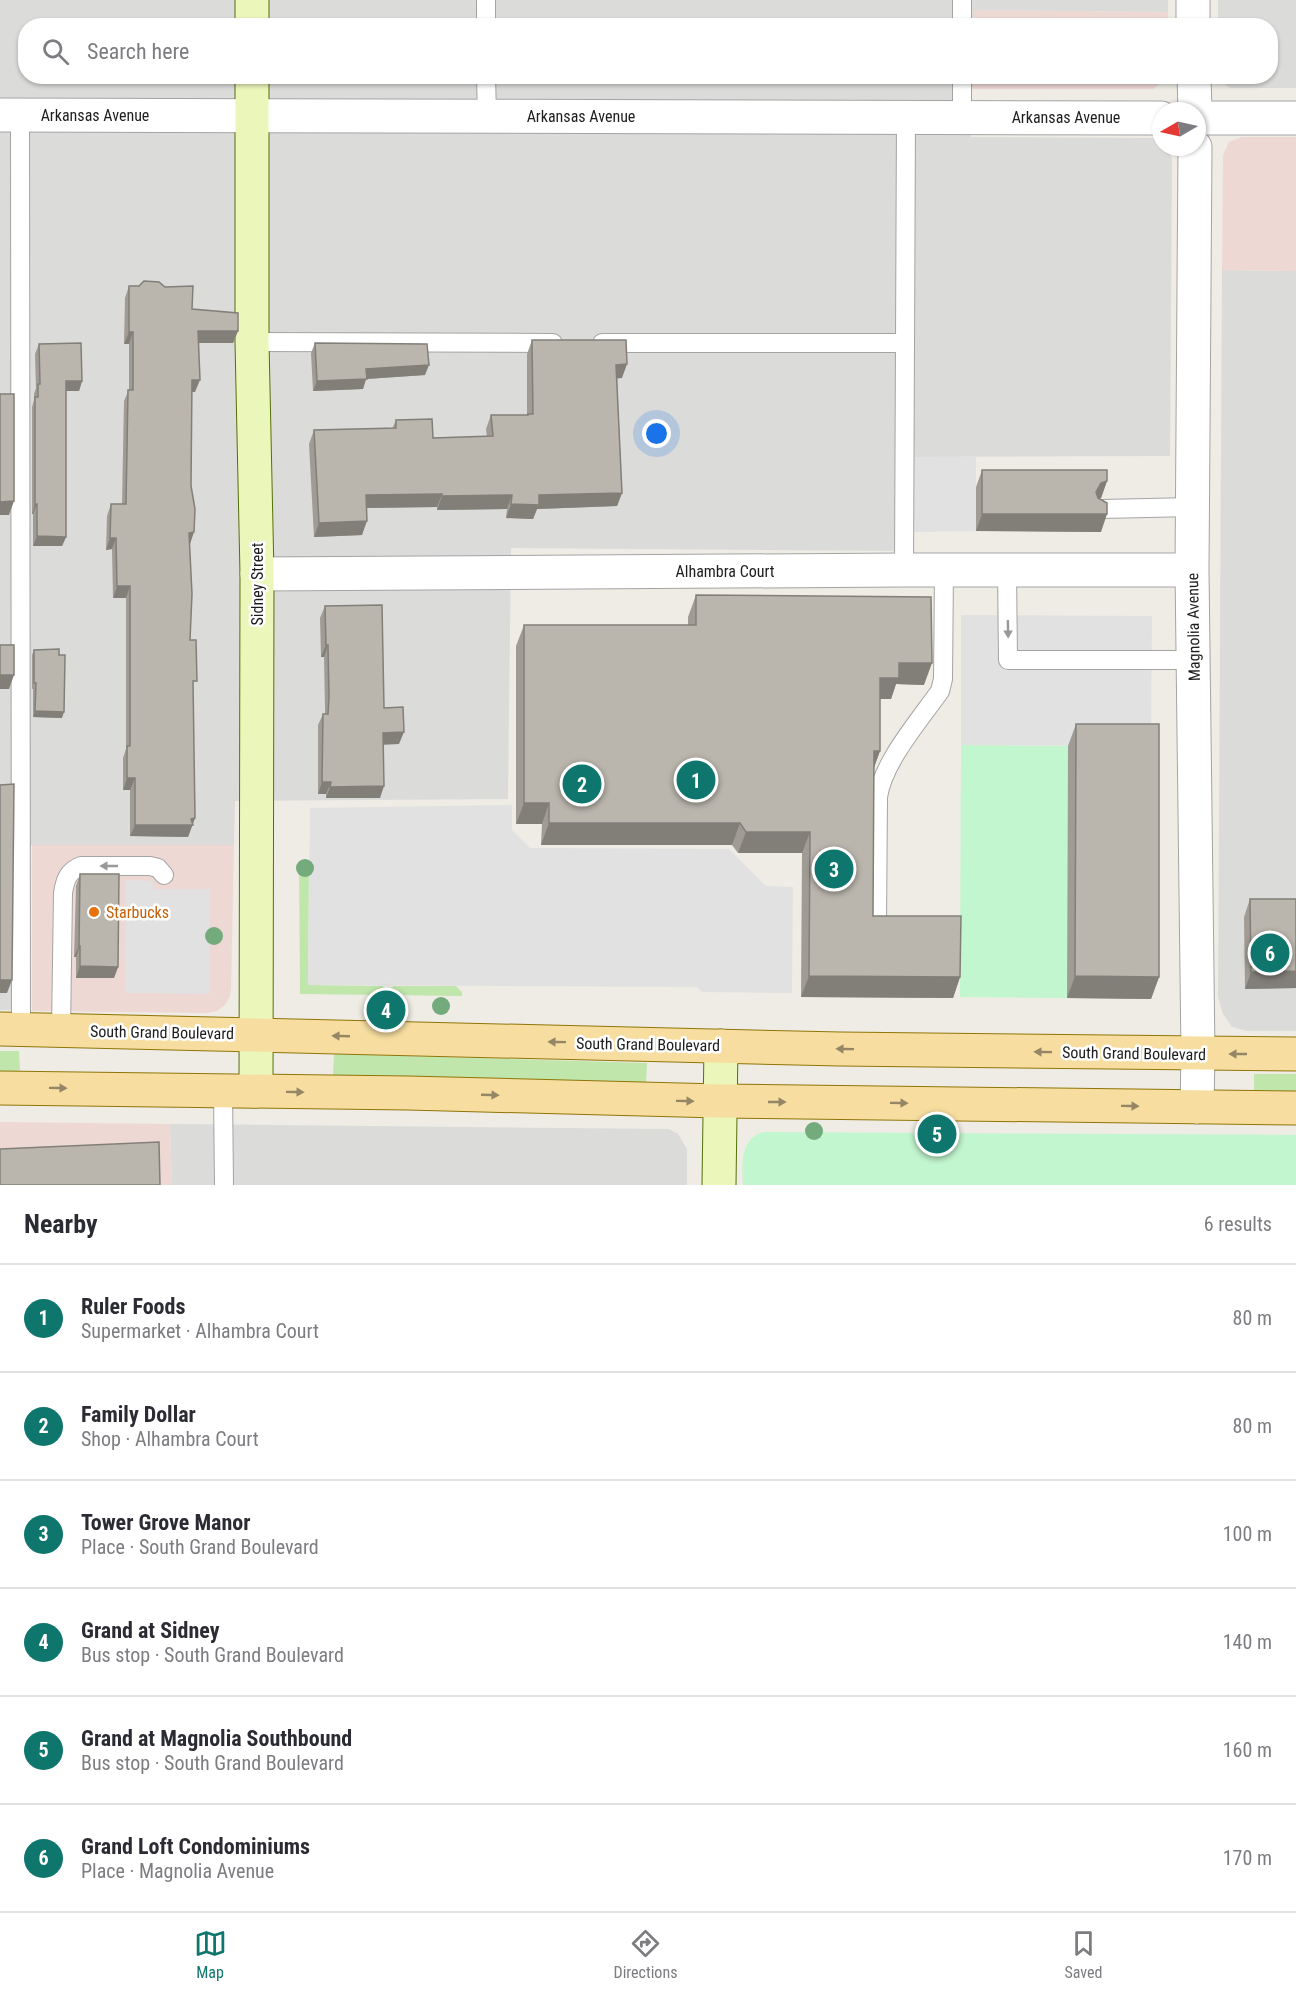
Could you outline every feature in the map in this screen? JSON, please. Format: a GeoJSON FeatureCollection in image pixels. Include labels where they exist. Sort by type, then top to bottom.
{"type":"FeatureCollection","features":[{"type":"Feature","properties":{"kind":"main road","name":"South Grand Boulevard"},"geometry":{"type":"LineString","coordinates":[[10,1029],[721,1046],[1296,1054]]}},
{"type":"Feature","properties":{"kind":"main road"},"geometry":{"type":"LineString","coordinates":[[0,1088],[719,1101],[1296,1108]]}},
{"type":"Feature","properties":{"kind":"street"},"geometry":{"type":"LineString","coordinates":[[252,0],[252,18]]}},
{"type":"Feature","properties":{"kind":"street"},"geometry":{"type":"LineString","coordinates":[[1193,0],[1193,18]]}},
{"type":"Feature","properties":{"kind":"street","name":"Sidney Street"},"geometry":{"type":"LineString","coordinates":[[252,84],[252,342],[257,574],[256,1092]]}},
{"type":"Feature","properties":{"kind":"street"},"geometry":{"type":"LineString","coordinates":[[1194,84],[1195,102]]}},
{"type":"Feature","properties":{"kind":"street","name":"Arkansas Avenue"},"geometry":{"type":"LineString","coordinates":[[10,115],[1152,118]]}},
{"type":"Feature","properties":{"kind":"street"},"geometry":{"type":"LineString","coordinates":[[1206,118],[1296,118]]}},
{"type":"Feature","properties":{"kind":"street","name":"Magnolia Avenue"},"geometry":{"type":"LineString","coordinates":[[1195,156],[1192,570],[1197,1107]]}},
{"type":"Feature","properties":{"kind":"street","name":"Alhambra Court"},"geometry":{"type":"LineString","coordinates":[[257,574],[1192,570]]}},
{"type":"Feature","properties":{"kind":"street"},"geometry":{"type":"LineString","coordinates":[[719,1185],[721,1046]]}},
{"type":"Feature","properties":{"kind":"lane"},"geometry":{"type":"LineString","coordinates":[[486,0],[486,18]]}},
{"type":"Feature","properties":{"kind":"lane"},"geometry":{"type":"LineString","coordinates":[[962,0],[962,18]]}},
{"type":"Feature","properties":{"kind":"lane"},"geometry":{"type":"LineString","coordinates":[[486,84],[487,116]]}},
{"type":"Feature","properties":{"kind":"lane"},"geometry":{"type":"LineString","coordinates":[[962,84],[962,117]]}},
{"type":"Feature","properties":{"kind":"lane"},"geometry":{"type":"LineString","coordinates":[[10,115],[10,1029]]}},
{"type":"Feature","properties":{"kind":"lane"},"geometry":{"type":"LineString","coordinates":[[904,570],[906,117]]}},
{"type":"Feature","properties":{"kind":"lane"},"geometry":{"type":"LineString","coordinates":[[252,342],[905,343]]}},
{"type":"Feature","properties":{"kind":"lane"},"geometry":{"type":"LineString","coordinates":[[1101,508],[1193,507]]}},
{"type":"Feature","properties":{"kind":"lane"},"geometry":{"type":"LineString","coordinates":[[877,922],[880,783],[888,767],[940,691],[943,680],[944,570]]}},
{"type":"Feature","properties":{"kind":"lane"},"geometry":{"type":"LineString","coordinates":[[1007,570],[1008,660],[1194,660]]}},
{"type":"Feature","properties":{"kind":"lane"},"geometry":{"type":"LineString","coordinates":[[61,1030],[63,893],[68,875],[81,866],[138,866],[158,868],[164,875]]}},
{"type":"Feature","properties":{"kind":"lane"},"geometry":{"type":"LineString","coordinates":[[223,1091],[224,1185]]}},
{"type":"Feature","properties":{"kind":"shaded area"},"geometry":{"type":"Polygon","coordinates":[[[0,0],[1168,0],[1168,12],[973,10],[973,18],[18,18],[18,84],[972,84],[971,137],[1152,138],[1152,156],[1171,156],[1172,158],[1170,456],[911,457],[912,551],[511,548],[508,799],[235,801],[234,845],[11,845],[11,1010],[0,1010],[0,0]]]}},
{"type":"Feature","properties":{"kind":"shaded area"},"geometry":{"type":"Polygon","coordinates":[[[1218,0],[1296,0],[1296,88],[1230,88],[1225,84],[1278,84],[1278,18],[1218,18],[1218,0]]]}},
{"type":"Feature","properties":{"kind":"shaded area"},"geometry":{"type":"Polygon","coordinates":[[[973,10],[1168,12],[1168,18],[973,18],[973,10]]]}},
{"type":"Feature","properties":{"kind":"shaded area"},"geometry":{"type":"Polygon","coordinates":[[[972,84],[1160,84],[1153,89],[972,89],[972,84]]]}},
{"type":"Feature","properties":{"kind":"shaded area"},"geometry":{"type":"Polygon","coordinates":[[[1242,137],[1296,137],[1296,271],[1222,270],[1223,155],[1229,142],[1242,137]]]}},
{"type":"Feature","properties":{"kind":"shaded area"},"geometry":{"type":"Polygon","coordinates":[[[1222,270],[1296,271],[1296,1031],[1247,1031],[1232,1027],[1223,1014],[1218,997],[1222,270]]]}},
{"type":"Feature","properties":{"kind":"shaded area"},"geometry":{"type":"Polygon","coordinates":[[[911,457],[976,457],[976,531],[912,532],[911,457]]]}},
{"type":"Feature","properties":{"kind":"shaded area"},"geometry":{"type":"Polygon","coordinates":[[[961,615],[1152,616],[1151,746],[961,745],[961,615]]]}},
{"type":"Feature","properties":{"kind":"shaded area"},"geometry":{"type":"Polygon","coordinates":[[[512,805],[512,830],[530,848],[729,849],[766,886],[793,887],[792,993],[702,992],[697,987],[308,985],[310,808],[512,805]]]}},
{"type":"Feature","properties":{"kind":"shaded area"},"geometry":{"type":"Polygon","coordinates":[[[32,845],[234,845],[231,989],[225,1005],[217,1011],[206,1013],[32,1011],[32,845]]]}},
{"type":"Feature","properties":{"kind":"shaded area"},"geometry":{"type":"Polygon","coordinates":[[[126,880],[153,881],[154,889],[210,889],[209,994],[125,993],[126,880]]]}},
{"type":"Feature","properties":{"kind":"shaded area"},"geometry":{"type":"Polygon","coordinates":[[[0,1122],[170,1124],[172,1185],[0,1185],[0,1122]]]}},
{"type":"Feature","properties":{"kind":"shaded area"},"geometry":{"type":"Polygon","coordinates":[[[170,1124],[669,1129],[678,1134],[687,1149],[687,1185],[172,1185],[170,1124]]]}},
{"type":"Feature","properties":{"kind":"green space"},"geometry":{"type":"Polygon","coordinates":[[[961,745],[1068,746],[1067,998],[960,997],[961,745]]]}},
{"type":"Feature","properties":{"kind":"green space"},"geometry":{"type":"Polygon","coordinates":[[[299,862],[309,862],[308,985],[383,986],[385,995],[300,994],[299,862]]]}},
{"type":"Feature","properties":{"kind":"green space"},"geometry":{"type":"Polygon","coordinates":[[[394,986],[456,986],[462,992],[462,996],[390,995],[391,988],[394,986]]]}},
{"type":"Feature","properties":{"kind":"green space"},"geometry":{"type":"Polygon","coordinates":[[[0,1051],[19,1051],[20,1072],[0,1072],[0,1051]]]}},
{"type":"Feature","properties":{"kind":"green space"},"geometry":{"type":"Polygon","coordinates":[[[334,1054],[647,1063],[646,1084],[333,1075],[334,1054]]]}},
{"type":"Feature","properties":{"kind":"green space"},"geometry":{"type":"Polygon","coordinates":[[[1254,1074],[1296,1074],[1296,1093],[1254,1093],[1254,1074]]]}},
{"type":"Feature","properties":{"kind":"green space"},"geometry":{"type":"Polygon","coordinates":[[[764,1132],[1296,1135],[1296,1185],[743,1185],[744,1153],[750,1140],[764,1132]]]}},
{"type":"Feature","properties":{"kind":"building"},"geometry":{"type":"Polygon","coordinates":[[[144,281],[159,282],[165,287],[193,286],[192,309],[238,313],[238,331],[198,331],[200,380],[192,380],[191,486],[195,509],[194,532],[189,533],[192,594],[190,640],[196,640],[197,681],[193,681],[195,818],[191,819],[193,825],[135,825],[135,778],[127,778],[127,746],[130,746],[130,586],[117,586],[116,538],[110,538],[111,504],[126,504],[128,390],[133,390],[133,332],[129,332],[129,286],[139,286],[144,281]]]}},
{"type":"Feature","properties":{"kind":"building"},"geometry":{"type":"Polygon","coordinates":[[[532,340],[626,340],[627,364],[616,365],[622,493],[539,495],[539,505],[511,504],[512,495],[366,495],[367,521],[319,523],[314,430],[396,428],[396,420],[432,419],[433,438],[493,436],[491,415],[533,414],[532,340]]]}},
{"type":"Feature","properties":{"kind":"building"},"geometry":{"type":"Polygon","coordinates":[[[81,343],[82,381],[66,381],[66,537],[37,536],[35,397],[38,397],[38,384],[40,384],[39,344],[81,343]]]}},
{"type":"Feature","properties":{"kind":"building"},"geometry":{"type":"Polygon","coordinates":[[[315,343],[427,344],[429,365],[366,369],[367,379],[317,381],[315,343]]]}},
{"type":"Feature","properties":{"kind":"building"},"geometry":{"type":"Polygon","coordinates":[[[0,394],[14,394],[14,501],[0,502],[0,394]]]}},
{"type":"Feature","properties":{"kind":"building"},"geometry":{"type":"Polygon","coordinates":[[[982,470],[1107,470],[1107,481],[1101,483],[1096,492],[1098,498],[1107,503],[1107,514],[982,514],[982,470]]]}},
{"type":"Feature","properties":{"kind":"building"},"geometry":{"type":"Polygon","coordinates":[[[696,595],[931,597],[932,663],[899,663],[899,678],[880,678],[880,751],[874,751],[873,916],[961,916],[960,977],[809,976],[810,832],[746,832],[740,823],[549,823],[549,803],[524,803],[524,625],[696,625],[696,595]]]}},
{"type":"Feature","properties":{"kind":"building"},"geometry":{"type":"Polygon","coordinates":[[[382,605],[384,708],[403,707],[404,732],[383,733],[384,786],[330,787],[331,782],[322,782],[323,714],[328,714],[329,697],[325,606],[382,605]]]}},
{"type":"Feature","properties":{"kind":"building"},"geometry":{"type":"Polygon","coordinates":[[[0,645],[14,645],[14,675],[0,675],[0,645]]]}},
{"type":"Feature","properties":{"kind":"building"},"geometry":{"type":"Polygon","coordinates":[[[59,649],[59,655],[65,655],[64,712],[35,711],[34,650],[59,649]]]}},
{"type":"Feature","properties":{"kind":"building"},"geometry":{"type":"Polygon","coordinates":[[[1076,724],[1159,724],[1159,977],[1075,976],[1076,724]]]}},
{"type":"Feature","properties":{"kind":"building"},"geometry":{"type":"Polygon","coordinates":[[[14,784],[12,980],[0,980],[0,785],[14,784]]]}},
{"type":"Feature","properties":{"kind":"building","name":"Starbucks"},"geometry":{"type":"Polygon","coordinates":[[[80,874],[119,874],[118,967],[80,966],[80,874]]]}},
{"type":"Feature","properties":{"kind":"building"},"geometry":{"type":"Polygon","coordinates":[[[1250,899],[1296,899],[1296,971],[1251,972],[1250,899]]]}},
{"type":"Feature","properties":{"kind":"building"},"geometry":{"type":"Polygon","coordinates":[[[159,1142],[160,1185],[0,1185],[0,1149],[159,1142]]]}},
{"type":"Feature","properties":{"kind":"place","name":"Ruler Foods"},"geometry":{"type":"Point","coordinates":[696,780]}},
{"type":"Feature","properties":{"kind":"place","name":"Family Dollar"},"geometry":{"type":"Point","coordinates":[582,784]}},
{"type":"Feature","properties":{"kind":"place","name":"Tower Grove Manor"},"geometry":{"type":"Point","coordinates":[834,869]}},
{"type":"Feature","properties":{"kind":"place","name":"Starbucks"},"geometry":{"type":"Point","coordinates":[94,912]}},
{"type":"Feature","properties":{"kind":"place","name":"Grand Loft Condominiums"},"geometry":{"type":"Point","coordinates":[1270,953]}},
{"type":"Feature","properties":{"kind":"place","name":"Grand at Sidney"},"geometry":{"type":"Point","coordinates":[386,1010]}},
{"type":"Feature","properties":{"kind":"place","name":"Grand at Magnolia Southbound"},"geometry":{"type":"Point","coordinates":[937,1134]}}]}
